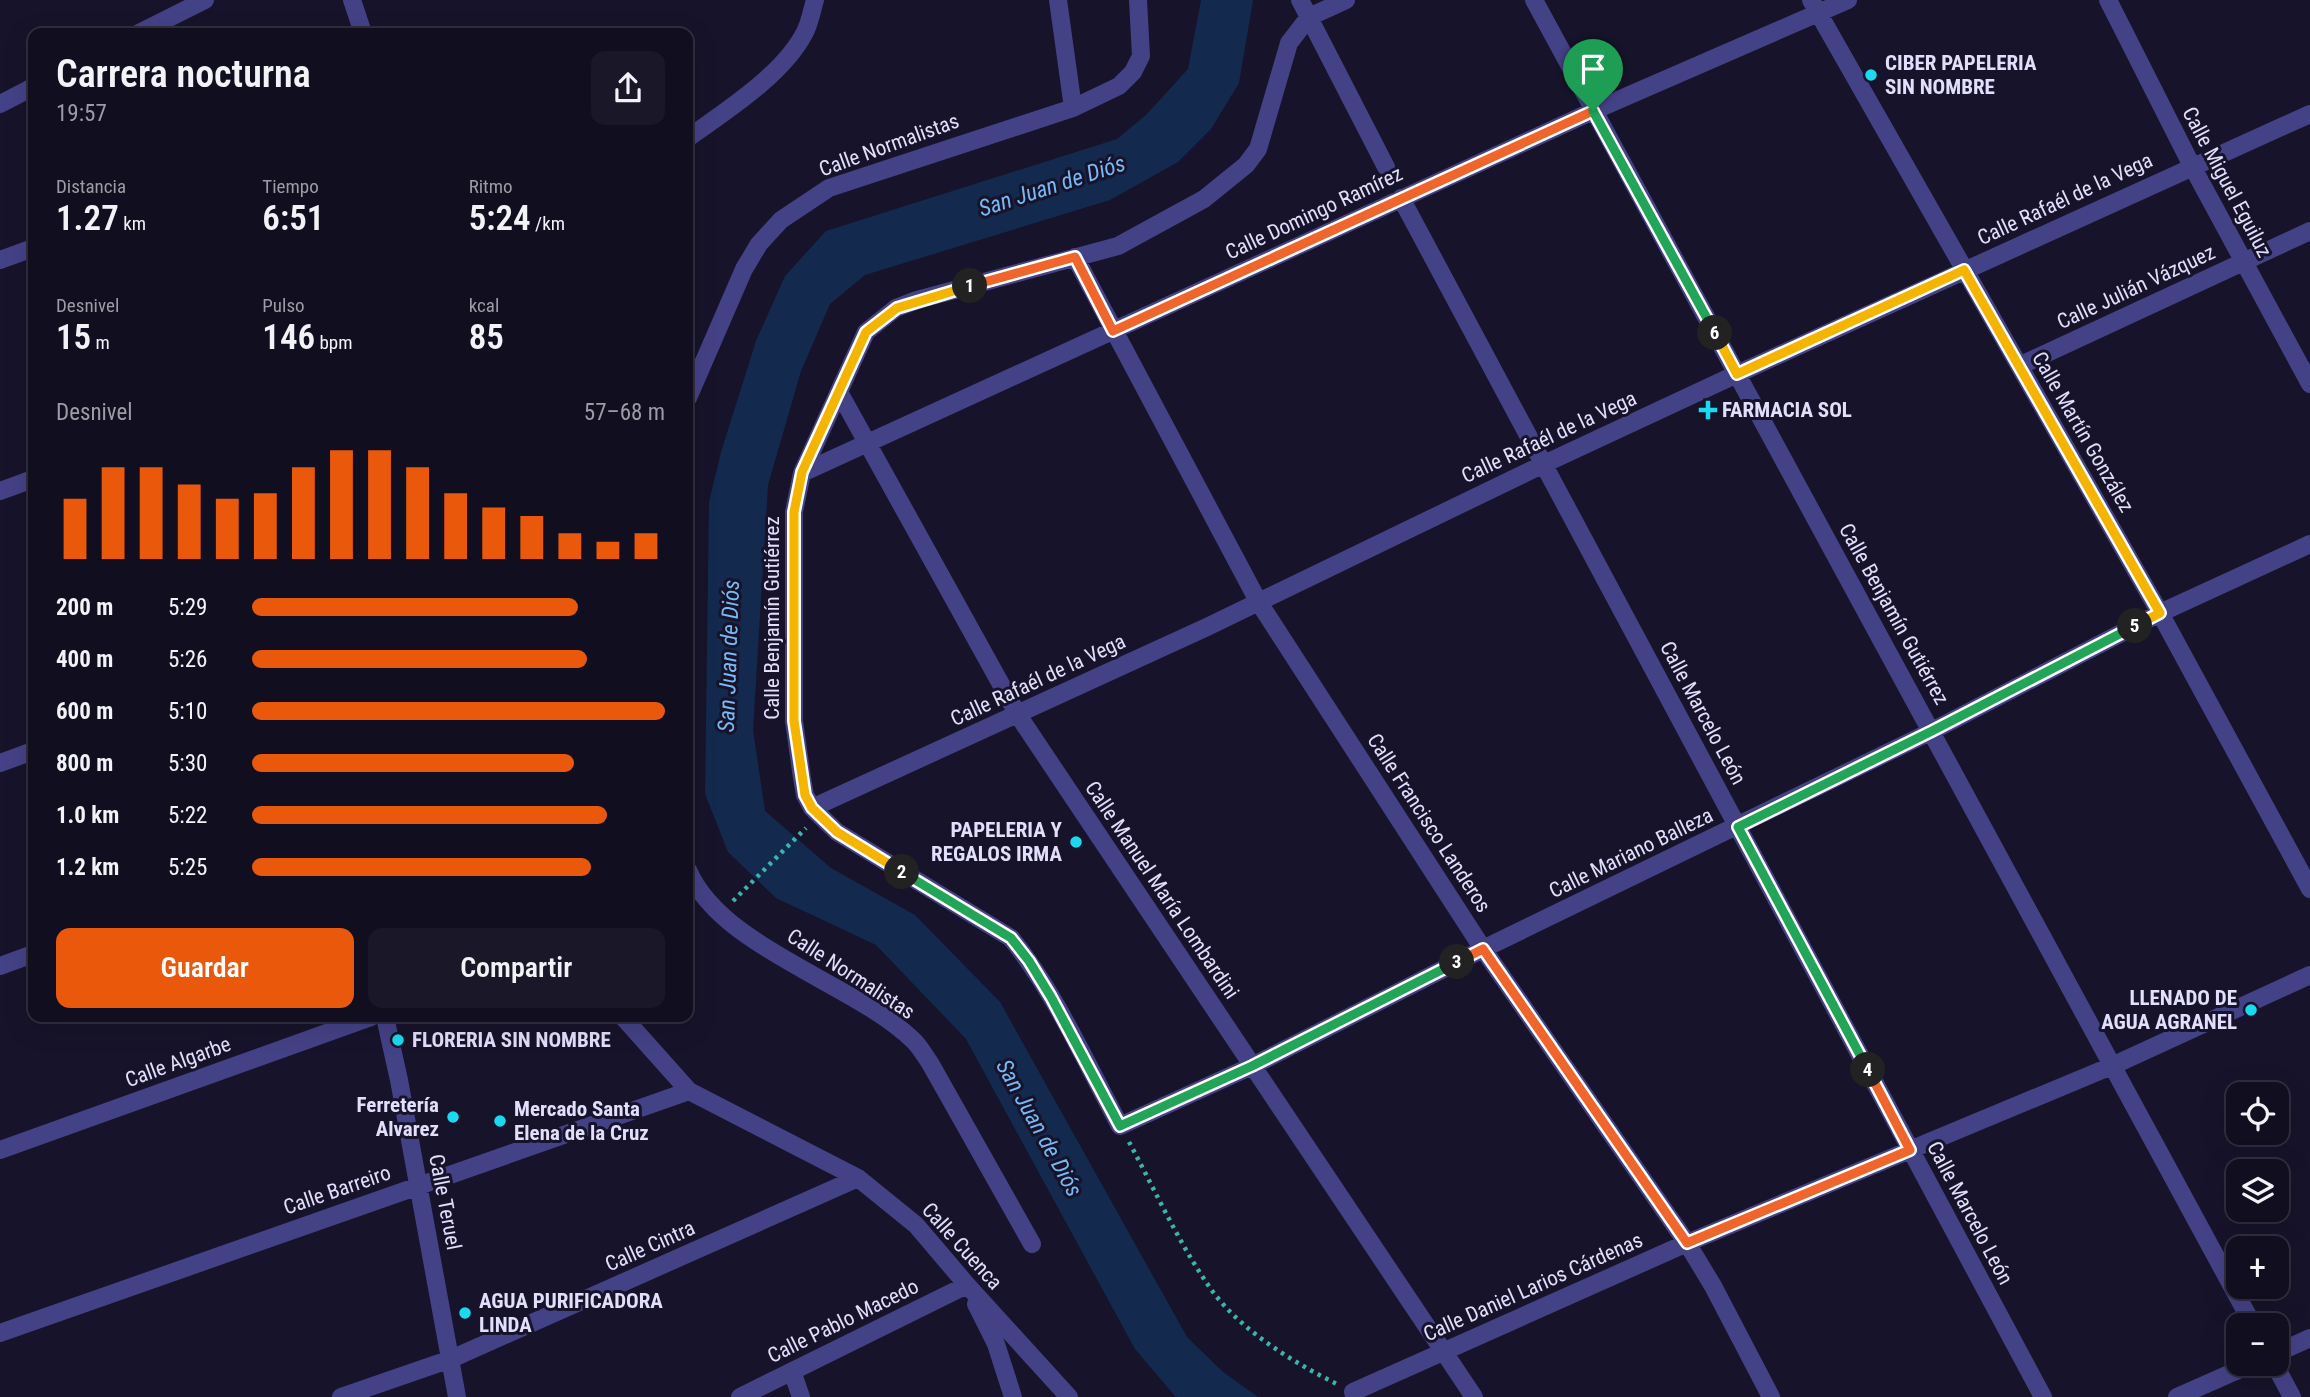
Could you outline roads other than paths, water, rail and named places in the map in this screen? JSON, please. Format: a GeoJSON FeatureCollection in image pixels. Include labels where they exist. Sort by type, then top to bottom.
{"type":"FeatureCollection","features":[{"type":"Feature","properties":{"kind":"street"},"geometry":{"type":"LineString","coordinates":[[149,28],[205,0]]}},
{"type":"Feature","properties":{"kind":"street"},"geometry":{"type":"LineString","coordinates":[[352,0],[361,28]]}},
{"type":"Feature","properties":{"kind":"street"},"geometry":{"type":"LineString","coordinates":[[693,134],[755,88],[785,61],[806,32],[815,0]]}},
{"type":"Feature","properties":{"kind":"street"},"geometry":{"type":"LineString","coordinates":[[1059,0],[1073,108]]}},
{"type":"Feature","properties":{"kind":"street","name":"Calle Normalistas"},"geometry":{"type":"LineString","coordinates":[[693,386],[744,269],[766,236],[781,220],[829,188],[1073,108],[1119,86],[1133,72],[1141,56],[1138,0]]}},
{"type":"Feature","properties":{"kind":"street"},"geometry":{"type":"LineString","coordinates":[[1300,0],[1387,167]]}},
{"type":"Feature","properties":{"kind":"street"},"geometry":{"type":"LineString","coordinates":[[1309,17],[1346,0]]}},
{"type":"Feature","properties":{"kind":"street","name":"Calle Benjamín Gutiérrez"},"geometry":{"type":"LineString","coordinates":[[1534,0],[2247,1313]]}},
{"type":"Feature","properties":{"kind":"street","name":"Calle Domingo Ramírez"},"geometry":{"type":"LineString","coordinates":[[802,472],[1593,111],[1814,6],[1848,0]]}},
{"type":"Feature","properties":{"kind":"street","name":"Calle Miguel Eguiluz"},"geometry":{"type":"LineString","coordinates":[[2108,0],[2192,166],[2310,384]]}},
{"type":"Feature","properties":{"kind":"street","name":"Calle Martín González"},"geometry":{"type":"LineString","coordinates":[[1814,6],[2160,613],[2310,889]]}},
{"type":"Feature","properties":{"kind":"street","name":"Calle Benjamín Gutiérrez"},"geometry":{"type":"LineString","coordinates":[[1120,1126],[1051,997],[1011,938],[837,832],[812,808],[803,787],[794,721],[794,512],[802,472],[866,332],[897,308],[917,300],[1118,246],[1219,188],[1246,165],[1258,149],[1289,43],[1309,17]]}},
{"type":"Feature","properties":{"kind":"street"},"geometry":{"type":"LineString","coordinates":[[0,104],[28,90]]}},
{"type":"Feature","properties":{"kind":"street","name":"Calle Rafaél de la Vega"},"geometry":{"type":"LineString","coordinates":[[812,808],[1018,715],[1737,374],[2310,114]]}},
{"type":"Feature","properties":{"kind":"street","name":"Calle Marcelo León"},"geometry":{"type":"LineString","coordinates":[[1401,198],[2043,1397]]}},
{"type":"Feature","properties":{"kind":"street","name":"Calle Julián Vázquez"},"geometry":{"type":"LineString","coordinates":[[2019,366],[2310,231]]}},
{"type":"Feature","properties":{"kind":"street"},"geometry":{"type":"LineString","coordinates":[[0,260],[28,250]]}},
{"type":"Feature","properties":{"kind":"street","name":"Calle Francisco Landeros"},"geometry":{"type":"LineString","coordinates":[[1075,257],[1258,601],[1483,949],[1687,1243],[1713,1286],[1771,1397]]}},
{"type":"Feature","properties":{"kind":"street","name":"Calle Manuel María Lombardini"},"geometry":{"type":"LineString","coordinates":[[839,392],[1018,715],[1474,1397]]}},
{"type":"Feature","properties":{"kind":"street"},"geometry":{"type":"LineString","coordinates":[[0,491],[28,481]]}},
{"type":"Feature","properties":{"kind":"street","name":"Calle Mariano Balleza"},"geometry":{"type":"LineString","coordinates":[[1120,1126],[1252,1066],[1483,949],[1932,731],[2160,613],[2310,544]]}},
{"type":"Feature","properties":{"kind":"street"},"geometry":{"type":"LineString","coordinates":[[0,763],[28,753]]}},
{"type":"Feature","properties":{"kind":"street","name":"Calle Normalistas"},"geometry":{"type":"LineString","coordinates":[[693,880],[712,906],[738,930],[881,1017],[914,1041],[930,1063],[1032,1244]]}},
{"type":"Feature","properties":{"kind":"street"},"geometry":{"type":"LineString","coordinates":[[0,966],[28,956]]}},
{"type":"Feature","properties":{"kind":"street","name":"Calle Daniel Larios Cárdenas"},"geometry":{"type":"LineString","coordinates":[[1353,1392],[1687,1243],[2114,1065],[2310,975]]}},
{"type":"Feature","properties":{"kind":"street","name":"Calle Algarbe"},"geometry":{"type":"LineString","coordinates":[[0,1150],[357,1022]]}},
{"type":"Feature","properties":{"kind":"street","name":"Calle Teruel"},"geometry":{"type":"LineString","coordinates":[[386,1022],[400,1080],[457,1397]]}},
{"type":"Feature","properties":{"kind":"street"},"geometry":{"type":"LineString","coordinates":[[627,1022],[689,1091]]}},
{"type":"Feature","properties":{"kind":"street","name":"Calle Barreiro"},"geometry":{"type":"LineString","coordinates":[[0,1333],[689,1091]]}},
{"type":"Feature","properties":{"kind":"street","name":"Calle Cuenca"},"geometry":{"type":"LineString","coordinates":[[689,1091],[858,1178],[916,1225],[1069,1397]]}},
{"type":"Feature","properties":{"kind":"street","name":"Calle Cintra"},"geometry":{"type":"LineString","coordinates":[[341,1397],[452,1359],[858,1178]]}},
{"type":"Feature","properties":{"kind":"street"},"geometry":{"type":"LineString","coordinates":[[967,1285],[996,1344],[1013,1397]]}},
{"type":"Feature","properties":{"kind":"street","name":"Calle Pablo Macedo"},"geometry":{"type":"LineString","coordinates":[[740,1397],[967,1285]]}},
{"type":"Feature","properties":{"kind":"street"},"geometry":{"type":"LineString","coordinates":[[2289,1348],[2310,1338]]}},
{"type":"Feature","properties":{"kind":"street"},"geometry":{"type":"LineString","coordinates":[[793,1371],[801,1397]]}},
{"type":"Feature","properties":{"kind":"street"},"geometry":{"type":"LineString","coordinates":[[2177,1397],[2226,1375]]}},
{"type":"Feature","properties":{"kind":"street"},"geometry":{"type":"LineString","coordinates":[[2281,1376],[2292,1397]]}},
{"type":"Feature","properties":{"kind":"water","name":"San Juan de Diós"},"geometry":{"type":"Polygon","coordinates":[[[1201,0],[1253,0],[1239,83],[1211,129],[1178,162],[1110,200],[865,275],[830,304],[801,371],[768,485],[753,730],[765,811],[831,868],[915,915],[1000,1002],[1187,1337],[1223,1372],[1258,1397],[1174,1395],[1135,1349],[966,1039],[876,945],[776,898],[728,852],[705,794],[709,502],[721,452],[756,341],[785,276],[826,231],[1117,139],[1147,114],[1188,69],[1201,0]]]}},
{"type":"Feature","properties":{"kind":"place","name":"CIBER PAPELERIA SIN NOMBRE"},"geometry":{"type":"Point","coordinates":[1871,75]}},
{"type":"Feature","properties":{"kind":"place","name":"FARMACIA SOL"},"geometry":{"type":"Point","coordinates":[1708,410]}},
{"type":"Feature","properties":{"kind":"place","name":"PAPELERIA Y REGALOS IRMA"},"geometry":{"type":"Point","coordinates":[1076,842]}},
{"type":"Feature","properties":{"kind":"place","name":"LLENADO DE AGUA AGRANEL"},"geometry":{"type":"Point","coordinates":[2251,1010]}},
{"type":"Feature","properties":{"kind":"place","name":"FLORERIA SIN NOMBRE"},"geometry":{"type":"Point","coordinates":[398,1040]}},
{"type":"Feature","properties":{"kind":"place","name":"Ferretería Alvarez"},"geometry":{"type":"Point","coordinates":[453,1117]}},
{"type":"Feature","properties":{"kind":"place","name":"Mercado Santa Elena de la Cruz"},"geometry":{"type":"Point","coordinates":[500,1121]}},
{"type":"Feature","properties":{"kind":"place","name":"AGUA PURIFICADORA LINDA"},"geometry":{"type":"Point","coordinates":[465,1313]}}]}
